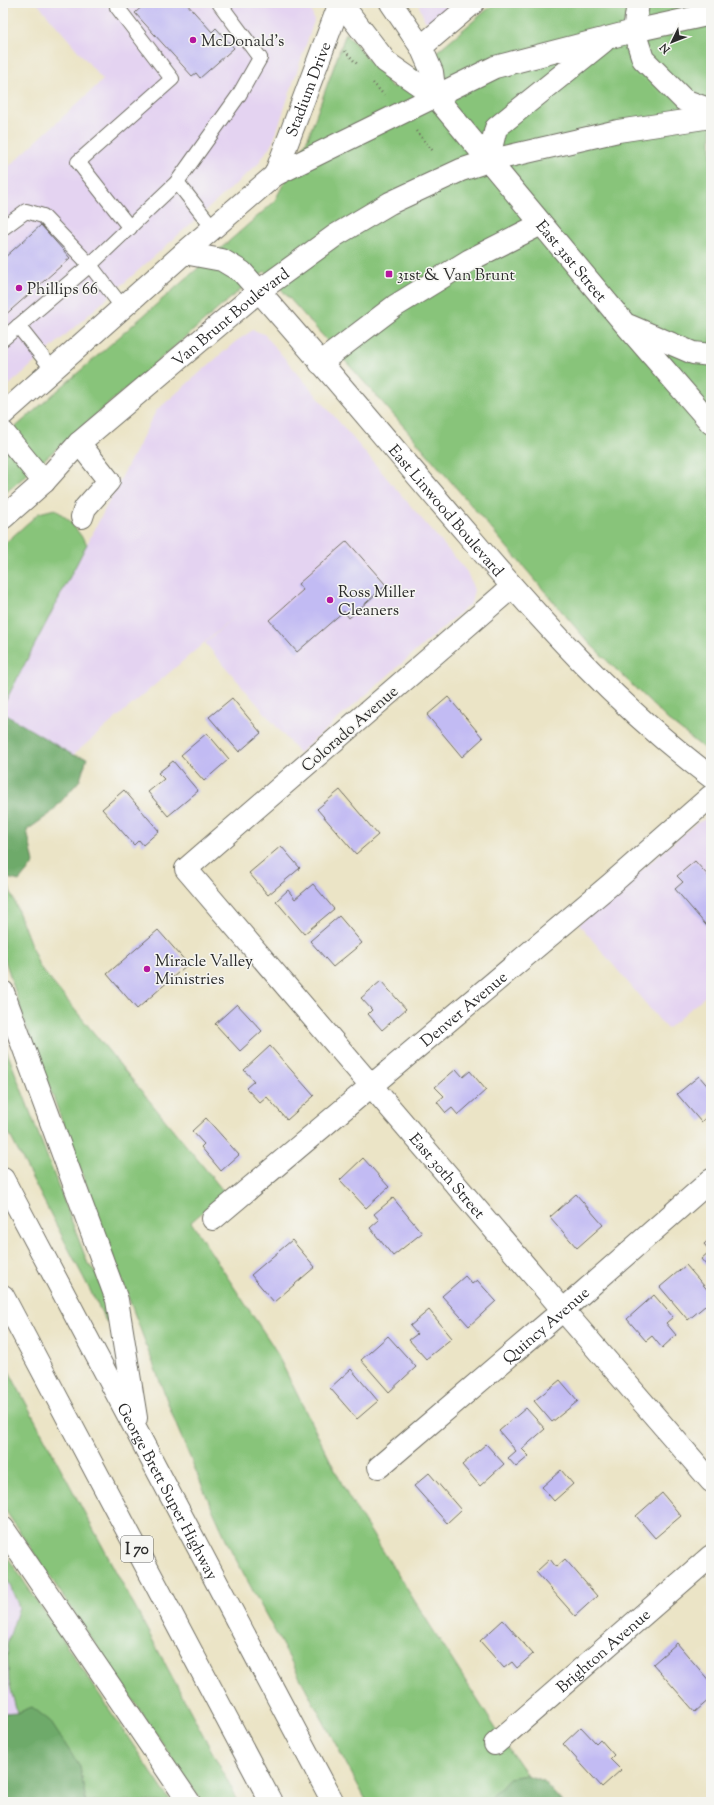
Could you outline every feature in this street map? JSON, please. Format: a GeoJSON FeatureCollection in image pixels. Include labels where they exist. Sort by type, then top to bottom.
{"type":"FeatureCollection","features":[{"type":"Feature","properties":{"kind":"main road","name":"East 31st Street"},"geometry":{"type":"LineString","coordinates":[[340,3],[386,62],[434,96],[625,324],[711,423]]}},
{"type":"Feature","properties":{"kind":"main road","name":"Stadium Drive"},"geometry":{"type":"LineString","coordinates":[[275,175],[340,3]]}},
{"type":"Feature","properties":{"kind":"main road"},"geometry":{"type":"LineString","coordinates":[[421,47],[472,3]]}},
{"type":"Feature","properties":{"kind":"main road"},"geometry":{"type":"LineString","coordinates":[[638,3],[634,31],[643,59],[684,100],[711,110]]}},
{"type":"Feature","properties":{"kind":"main road"},"geometry":{"type":"LineString","coordinates":[[394,5],[421,47],[432,72],[434,96]]}},
{"type":"Feature","properties":{"kind":"main road"},"geometry":{"type":"LineString","coordinates":[[3,414],[184,253],[275,175],[495,67],[634,31],[711,14]]}},
{"type":"Feature","properties":{"kind":"main road"},"geometry":{"type":"LineString","coordinates":[[488,161],[496,128],[609,38]]}},
{"type":"Feature","properties":{"kind":"main road"},"geometry":{"type":"LineString","coordinates":[[638,128],[711,117]]}},
{"type":"Feature","properties":{"kind":"main road"},"geometry":{"type":"LineString","coordinates":[[638,128],[711,127]]}},
{"type":"Feature","properties":{"kind":"main road","name":"Van Brunt Boulevard"},"geometry":{"type":"LineString","coordinates":[[3,518],[44,482],[79,443],[259,291],[336,235],[390,203],[461,170],[488,161],[618,131],[638,128]]}},
{"type":"Feature","properties":{"kind":"main road"},"geometry":{"type":"LineString","coordinates":[[320,363],[401,302],[470,260],[541,224]]}},
{"type":"Feature","properties":{"kind":"main road","name":"East Linwood Boulevard"},"geometry":{"type":"LineString","coordinates":[[184,253],[222,260],[242,272],[512,587],[565,646],[628,708],[691,762],[711,777]]}},
{"type":"Feature","properties":{"kind":"main road"},"geometry":{"type":"LineString","coordinates":[[625,324],[693,352],[711,355]]}},
{"type":"Feature","properties":{"kind":"main road"},"geometry":{"type":"LineString","coordinates":[[3,432],[44,482]]}},
{"type":"Feature","properties":{"kind":"main road"},"geometry":{"type":"LineString","coordinates":[[79,443],[109,480],[85,508],[82,517]]}},
{"type":"Feature","properties":{"kind":"main road","name":"Colorado Avenue"},"geometry":{"type":"LineString","coordinates":[[186,869],[512,587]]}},
{"type":"Feature","properties":{"kind":"main road","name":"Denver Avenue"},"geometry":{"type":"LineString","coordinates":[[213,1219],[372,1087],[611,884],[711,796]]}},
{"type":"Feature","properties":{"kind":"main road","name":"East 30th Street"},"geometry":{"type":"LineString","coordinates":[[186,869],[711,1481]]}},
{"type":"Feature","properties":{"kind":"main road"},"geometry":{"type":"LineString","coordinates":[[3,992],[117,1300],[139,1435]]}},
{"type":"Feature","properties":{"kind":"main road","name":"George Brett Super Highway"},"geometry":{"type":"LineString","coordinates":[[3,1179],[333,1802]]}},
{"type":"Feature","properties":{"kind":"main road","name":"Quincy Avenue"},"geometry":{"type":"LineString","coordinates":[[379,1467],[563,1310],[711,1180]]}},
{"type":"Feature","properties":{"kind":"main road","name":"I 70"},"geometry":{"type":"LineString","coordinates":[[3,1296],[271,1802]]}},
{"type":"Feature","properties":{"kind":"main road"},"geometry":{"type":"LineString","coordinates":[[3,1528],[188,1802]]}},
{"type":"Feature","properties":{"kind":"main road","name":"Brighton Avenue"},"geometry":{"type":"LineString","coordinates":[[495,1744],[711,1556]]}},
{"type":"Feature","properties":{"kind":"lane"},"geometry":{"type":"LineString","coordinates":[[118,3],[118,7],[172,79],[78,162],[130,228]]}},
{"type":"Feature","properties":{"kind":"lane"},"geometry":{"type":"LineString","coordinates":[[3,339],[90,265],[177,182],[239,95],[260,58],[219,3]]}},
{"type":"Feature","properties":{"kind":"lane"},"geometry":{"type":"LineString","coordinates":[[177,182],[213,228]]}},
{"type":"Feature","properties":{"kind":"lane"},"geometry":{"type":"LineString","coordinates":[[3,228],[26,211],[43,216],[90,265],[123,308]]}},
{"type":"Feature","properties":{"kind":"lane"},"geometry":{"type":"LineString","coordinates":[[18,326],[53,370]]}},
{"type":"Feature","properties":{"kind":"path"},"geometry":{"type":"LineString","coordinates":[[414,129],[433,151]]}},
{"type":"Feature","properties":{"kind":"shaded area"},"geometry":{"type":"Polygon","coordinates":[[[37,3],[310,3],[314,21],[273,142],[257,165],[7,387],[3,388],[3,172],[103,80],[37,3]]]}},
{"type":"Feature","properties":{"kind":"shaded area"},"geometry":{"type":"Polygon","coordinates":[[[418,3],[457,3],[435,22],[425,21],[418,3]]]}},
{"type":"Feature","properties":{"kind":"shaded area"},"geometry":{"type":"Polygon","coordinates":[[[253,330],[264,334],[467,572],[474,590],[471,603],[299,753],[205,643],[246,607],[73,755],[3,713],[3,706],[156,411],[235,342],[253,330]]]}},
{"type":"Feature","properties":{"kind":"shaded area"},"geometry":{"type":"Polygon","coordinates":[[[711,817],[711,991],[667,1029],[579,924],[695,824],[711,817]]]}},
{"type":"Feature","properties":{"kind":"shaded area"},"geometry":{"type":"Polygon","coordinates":[[[3,1569],[19,1607],[7,1644],[9,1682],[17,1713],[3,1714],[3,1569]]]}},
{"type":"Feature","properties":{"kind":"green space"},"geometry":{"type":"Polygon","coordinates":[[[495,3],[711,3],[711,754],[667,719],[588,642],[406,429],[265,271],[240,290],[3,495],[3,438],[274,202],[308,138],[346,33],[393,88],[495,3]]]}},
{"type":"Feature","properties":{"kind":"green space"},"geometry":{"type":"Polygon","coordinates":[[[55,509],[70,521],[87,544],[3,706],[3,545],[39,513],[55,509]]]}},
{"type":"Feature","properties":{"kind":"green space"},"geometry":{"type":"Polygon","coordinates":[[[3,713],[73,755],[87,758],[80,780],[50,814],[27,830],[34,863],[19,881],[3,877],[3,713]]]}},
{"type":"Feature","properties":{"kind":"green space"},"geometry":{"type":"Polygon","coordinates":[[[3,877],[5,877],[39,966],[225,1193],[191,1222],[273,1346],[348,1496],[510,1751],[527,1775],[509,1778],[493,1796],[492,1802],[367,1802],[232,1552],[177,1427],[25,1022],[3,954],[3,877]]]}},
{"type":"Feature","properties":{"kind":"green space"},"geometry":{"type":"Polygon","coordinates":[[[3,1041],[88,1264],[95,1270],[111,1314],[107,1323],[3,1122],[3,1041]]]}},
{"type":"Feature","properties":{"kind":"green space"},"geometry":{"type":"Polygon","coordinates":[[[3,1360],[239,1802],[202,1802],[3,1507],[3,1360]]]}},
{"type":"Feature","properties":{"kind":"green space"},"geometry":{"type":"Polygon","coordinates":[[[3,1550],[171,1802],[86,1802],[80,1767],[32,1708],[17,1713],[9,1682],[7,1644],[19,1607],[3,1569],[3,1550]]]}},
{"type":"Feature","properties":{"kind":"green space"},"geometry":{"type":"Polygon","coordinates":[[[32,1707],[50,1721],[80,1767],[86,1802],[3,1802],[3,1714],[17,1713],[32,1707]]]}},
{"type":"Feature","properties":{"kind":"green space"},"geometry":{"type":"Polygon","coordinates":[[[527,1775],[543,1781],[562,1802],[492,1802],[493,1796],[509,1778],[527,1775]]]}},
{"type":"Feature","properties":{"kind":"building","name":"McDonald's"},"geometry":{"type":"Polygon","coordinates":[[[146,3],[186,3],[212,32],[216,28],[234,48],[200,78],[196,73],[192,76],[135,13],[146,3]]]}},
{"type":"Feature","properties":{"kind":"building","name":"Phillips 66"},"geometry":{"type":"Polygon","coordinates":[[[41,225],[70,258],[3,317],[3,259],[41,225]]]}},
{"type":"Feature","properties":{"kind":"building","name":"Ross Miller Cleaners"},"geometry":{"type":"Polygon","coordinates":[[[347,541],[386,585],[349,618],[344,611],[297,652],[269,620],[303,590],[298,584],[347,541]]]}},
{"type":"Feature","properties":{"kind":"building"},"geometry":{"type":"Polygon","coordinates":[[[448,697],[483,738],[462,757],[427,715],[448,697]]]}},
{"type":"Feature","properties":{"kind":"building"},"geometry":{"type":"Polygon","coordinates":[[[232,698],[261,733],[239,752],[209,717],[232,698]]]}},
{"type":"Feature","properties":{"kind":"building"},"geometry":{"type":"Polygon","coordinates":[[[207,733],[229,759],[204,781],[181,755],[207,733]]]}},
{"type":"Feature","properties":{"kind":"building"},"geometry":{"type":"Polygon","coordinates":[[[173,761],[198,791],[168,816],[148,792],[164,779],[158,773],[173,761]]]}},
{"type":"Feature","properties":{"kind":"building"},"geometry":{"type":"Polygon","coordinates":[[[124,790],[159,831],[143,845],[139,840],[134,845],[102,809],[124,790]]]}},
{"type":"Feature","properties":{"kind":"building"},"geometry":{"type":"Polygon","coordinates":[[[340,790],[378,835],[356,854],[317,809],[340,790]]]}},
{"type":"Feature","properties":{"kind":"building"},"geometry":{"type":"Polygon","coordinates":[[[281,846],[300,868],[268,895],[249,873],[281,846]]]}},
{"type":"Feature","properties":{"kind":"building"},"geometry":{"type":"Polygon","coordinates":[[[695,861],[711,879],[711,931],[675,889],[683,882],[677,876],[695,861]]]}},
{"type":"Feature","properties":{"kind":"building"},"geometry":{"type":"Polygon","coordinates":[[[313,884],[334,909],[304,934],[276,901],[288,890],[295,899],[313,884]]]}},
{"type":"Feature","properties":{"kind":"building"},"geometry":{"type":"Polygon","coordinates":[[[339,916],[362,943],[333,967],[310,941],[339,916]]]}},
{"type":"Feature","properties":{"kind":"building","name":"Miracle Valley Ministries"},"geometry":{"type":"Polygon","coordinates":[[[158,930],[188,964],[137,1009],[107,974],[158,930]]]}},
{"type":"Feature","properties":{"kind":"building"},"geometry":{"type":"Polygon","coordinates":[[[381,981],[406,1009],[382,1030],[368,1014],[372,1010],[361,998],[381,981]]]}},
{"type":"Feature","properties":{"kind":"building"},"geometry":{"type":"Polygon","coordinates":[[[237,1004],[262,1031],[240,1051],[215,1024],[237,1004]]]}},
{"type":"Feature","properties":{"kind":"building"},"geometry":{"type":"Polygon","coordinates":[[[270,1046],[314,1096],[287,1120],[267,1097],[260,1103],[246,1088],[254,1081],[244,1070],[270,1046]]]}},
{"type":"Feature","properties":{"kind":"building"},"geometry":{"type":"Polygon","coordinates":[[[456,1069],[463,1077],[470,1071],[486,1090],[458,1115],[452,1108],[446,1113],[437,1102],[444,1096],[435,1087],[456,1069]]]}},
{"type":"Feature","properties":{"kind":"building"},"geometry":{"type":"Polygon","coordinates":[[[699,1076],[711,1090],[711,1113],[701,1122],[677,1094],[699,1076]]]}},
{"type":"Feature","properties":{"kind":"building"},"geometry":{"type":"Polygon","coordinates":[[[206,1118],[239,1155],[221,1171],[201,1147],[204,1144],[192,1131],[206,1118]]]}},
{"type":"Feature","properties":{"kind":"building"},"geometry":{"type":"Polygon","coordinates":[[[363,1158],[389,1187],[366,1208],[340,1180],[363,1158]]]}},
{"type":"Feature","properties":{"kind":"building"},"geometry":{"type":"Polygon","coordinates":[[[576,1194],[603,1225],[577,1248],[550,1217],[576,1194]]]}},
{"type":"Feature","properties":{"kind":"building"},"geometry":{"type":"Polygon","coordinates":[[[393,1198],[422,1233],[393,1256],[370,1228],[379,1220],[374,1214],[393,1198]]]}},
{"type":"Feature","properties":{"kind":"building"},"geometry":{"type":"Polygon","coordinates":[[[711,1238],[711,1271],[701,1259],[710,1251],[704,1244],[711,1238]]]}},
{"type":"Feature","properties":{"kind":"building"},"geometry":{"type":"Polygon","coordinates":[[[292,1240],[315,1267],[274,1302],[251,1275],[292,1240]]]}},
{"type":"Feature","properties":{"kind":"building"},"geometry":{"type":"Polygon","coordinates":[[[686,1265],[711,1294],[711,1301],[688,1320],[660,1287],[686,1265]]]}},
{"type":"Feature","properties":{"kind":"building"},"geometry":{"type":"Polygon","coordinates":[[[465,1276],[472,1284],[477,1280],[496,1301],[469,1326],[442,1296],[465,1276]]]}},
{"type":"Feature","properties":{"kind":"building"},"geometry":{"type":"Polygon","coordinates":[[[654,1295],[673,1317],[666,1323],[676,1335],[662,1348],[652,1336],[646,1341],[627,1319],[654,1295]]]}},
{"type":"Feature","properties":{"kind":"building"},"geometry":{"type":"Polygon","coordinates":[[[429,1310],[452,1338],[426,1359],[409,1340],[417,1334],[410,1326],[429,1310]]]}},
{"type":"Feature","properties":{"kind":"building"},"geometry":{"type":"Polygon","coordinates":[[[388,1336],[416,1367],[389,1392],[361,1360],[388,1336]]]}},
{"type":"Feature","properties":{"kind":"building"},"geometry":{"type":"Polygon","coordinates":[[[351,1369],[378,1401],[357,1419],[330,1388],[351,1369]]]}},
{"type":"Feature","properties":{"kind":"building"},"geometry":{"type":"Polygon","coordinates":[[[560,1380],[578,1401],[552,1422],[534,1401],[560,1380]]]}},
{"type":"Feature","properties":{"kind":"building"},"geometry":{"type":"Polygon","coordinates":[[[526,1408],[545,1429],[522,1449],[529,1456],[516,1467],[508,1458],[516,1451],[499,1431],[526,1408]]]}},
{"type":"Feature","properties":{"kind":"building"},"geometry":{"type":"Polygon","coordinates":[[[486,1444],[504,1464],[480,1486],[462,1465],[486,1444]]]}},
{"type":"Feature","properties":{"kind":"building"},"geometry":{"type":"Polygon","coordinates":[[[561,1470],[573,1484],[554,1501],[542,1487],[561,1470]]]}},
{"type":"Feature","properties":{"kind":"building"},"geometry":{"type":"Polygon","coordinates":[[[429,1473],[461,1510],[447,1523],[414,1486],[429,1473]]]}},
{"type":"Feature","properties":{"kind":"building"},"geometry":{"type":"Polygon","coordinates":[[[662,1493],[681,1516],[655,1538],[636,1516],[662,1493]]]}},
{"type":"Feature","properties":{"kind":"building"},"geometry":{"type":"Polygon","coordinates":[[[550,1559],[556,1567],[565,1559],[597,1596],[575,1616],[536,1572],[550,1559]]]}},
{"type":"Feature","properties":{"kind":"building"},"geometry":{"type":"Polygon","coordinates":[[[503,1620],[533,1654],[517,1668],[512,1662],[504,1668],[480,1641],[503,1620]]]}},
{"type":"Feature","properties":{"kind":"building"},"geometry":{"type":"Polygon","coordinates":[[[677,1643],[711,1683],[711,1698],[695,1712],[653,1664],[677,1643]]]}},
{"type":"Feature","properties":{"kind":"building"},"geometry":{"type":"Polygon","coordinates":[[[581,1727],[596,1743],[600,1739],[614,1755],[610,1759],[621,1770],[602,1787],[563,1744],[581,1727]]]}},
{"type":"Feature","properties":{"kind":"place","name":"McDonald's"},"geometry":{"type":"Point","coordinates":[193,40]}},
{"type":"Feature","properties":{"kind":"place","name":"31st & Van Brunt"},"geometry":{"type":"Point","coordinates":[389,274]}},
{"type":"Feature","properties":{"kind":"place","name":"Phillips 66"},"geometry":{"type":"Point","coordinates":[19,288]}},
{"type":"Feature","properties":{"kind":"place","name":"Ross Miller Cleaners"},"geometry":{"type":"Point","coordinates":[330,600]}},
{"type":"Feature","properties":{"kind":"place","name":"Miracle Valley Ministries"},"geometry":{"type":"Point","coordinates":[147,969]}}]}
